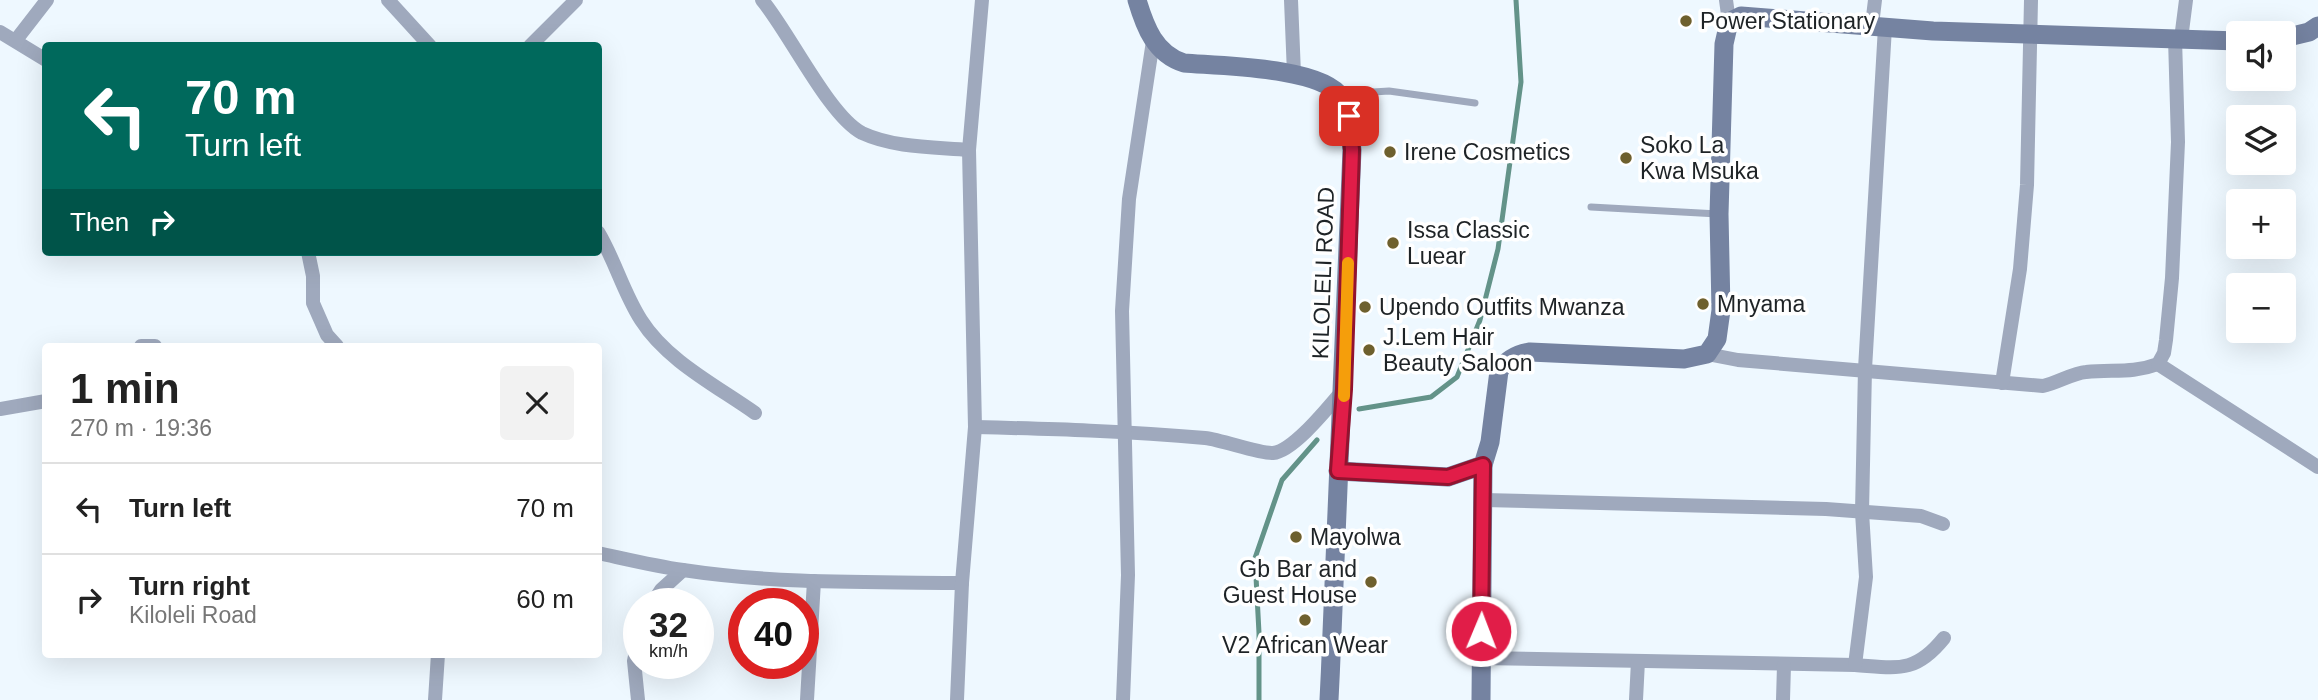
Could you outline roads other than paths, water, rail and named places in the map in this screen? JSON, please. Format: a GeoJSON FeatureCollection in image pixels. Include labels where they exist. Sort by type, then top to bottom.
{"type":"FeatureCollection","features":[{"type":"Feature","properties":{"kind":"main road"},"geometry":{"type":"LineString","coordinates":[[1138,0],[1144,23],[1153,41],[1172,59],[1294,74],[1324,81],[1340,94]]}},
{"type":"Feature","properties":{"kind":"main road"},"geometry":{"type":"LineString","coordinates":[[1481,700],[1483,465],[1490,442],[1499,371],[1504,363],[1530,352],[1684,359],[1707,354],[1717,340],[1721,310],[1719,214],[1724,44],[1729,22],[1741,16],[2029,34],[2226,41]]}},
{"type":"Feature","properties":{"kind":"main road"},"geometry":{"type":"LineString","coordinates":[[2296,35],[2318,26]]}},
{"type":"Feature","properties":{"kind":"main road","name":"KILOLELI ROAD"},"geometry":{"type":"LineString","coordinates":[[1329,700],[1352,150],[1349,116],[1340,94]]}},
{"type":"Feature","properties":{"kind":"main road"},"geometry":{"type":"LineString","coordinates":[[1338,471],[1448,477],[1483,465]]}},
{"type":"Feature","properties":{"kind":"street"},"geometry":{"type":"LineString","coordinates":[[16,40],[47,0]]}},
{"type":"Feature","properties":{"kind":"street"},"geometry":{"type":"LineString","coordinates":[[388,0],[426,42]]}},
{"type":"Feature","properties":{"kind":"street"},"geometry":{"type":"LineString","coordinates":[[534,42],[576,0]]}},
{"type":"Feature","properties":{"kind":"street"},"geometry":{"type":"LineString","coordinates":[[762,0],[842,117],[861,132],[884,140],[969,150]]}},
{"type":"Feature","properties":{"kind":"street"},"geometry":{"type":"LineString","coordinates":[[957,700],[962,583],[975,427],[969,150],[982,0]]}},
{"type":"Feature","properties":{"kind":"street"},"geometry":{"type":"LineString","coordinates":[[1291,0],[1294,74]]}},
{"type":"Feature","properties":{"kind":"street"},"geometry":{"type":"LineString","coordinates":[[1726,0],[1729,22]]}},
{"type":"Feature","properties":{"kind":"street"},"geometry":{"type":"LineString","coordinates":[[1855,665],[1866,577],[1862,512],[1878,26],[1875,0]]}},
{"type":"Feature","properties":{"kind":"street"},"geometry":{"type":"LineString","coordinates":[[2002,383],[2020,269],[2026,197],[2031,0]]}},
{"type":"Feature","properties":{"kind":"street"},"geometry":{"type":"LineString","coordinates":[[1707,354],[1738,360],[2043,386],[2062,382],[2083,372],[2140,371],[2158,364],[2164,353],[2166,340],[2176,203],[2178,39],[2186,0]]}},
{"type":"Feature","properties":{"kind":"street"},"geometry":{"type":"LineString","coordinates":[[0,32],[42,57]]}},
{"type":"Feature","properties":{"kind":"street"},"geometry":{"type":"LineString","coordinates":[[1123,700],[1128,575],[1122,311],[1129,200],[1153,41]]}},
{"type":"Feature","properties":{"kind":"street"},"geometry":{"type":"LineString","coordinates":[[602,241],[630,301],[655,339],[683,363],[755,413]]}},
{"type":"Feature","properties":{"kind":"street"},"geometry":{"type":"LineString","coordinates":[[309,256],[313,276],[313,303],[327,335],[334,343]]}},
{"type":"Feature","properties":{"kind":"street"},"geometry":{"type":"LineString","coordinates":[[2158,364],[2318,467]]}},
{"type":"Feature","properties":{"kind":"street"},"geometry":{"type":"LineString","coordinates":[[975,427],[1124,430],[1215,439],[1273,453],[1285,449],[1303,433],[1344,389]]}},
{"type":"Feature","properties":{"kind":"street"},"geometry":{"type":"LineString","coordinates":[[0,409],[42,402]]}},
{"type":"Feature","properties":{"kind":"street"},"geometry":{"type":"LineString","coordinates":[[1484,500],[1862,512],[1921,516],[1943,524]]}},
{"type":"Feature","properties":{"kind":"street"},"geometry":{"type":"LineString","coordinates":[[602,554],[683,570],[814,581],[962,583]]}},
{"type":"Feature","properties":{"kind":"street"},"geometry":{"type":"LineString","coordinates":[[663,588],[683,570]]}},
{"type":"Feature","properties":{"kind":"street"},"geometry":{"type":"LineString","coordinates":[[807,700],[814,581]]}},
{"type":"Feature","properties":{"kind":"street"},"geometry":{"type":"LineString","coordinates":[[1480,658],[1895,668],[1924,659],[1944,638]]}},
{"type":"Feature","properties":{"kind":"street"},"geometry":{"type":"LineString","coordinates":[[435,700],[438,658]]}},
{"type":"Feature","properties":{"kind":"street"},"geometry":{"type":"LineString","coordinates":[[1636,700],[1638,662]]}},
{"type":"Feature","properties":{"kind":"street"},"geometry":{"type":"LineString","coordinates":[[1783,700],[1784,665]]}},
{"type":"Feature","properties":{"kind":"street"},"geometry":{"type":"LineString","coordinates":[[636,679],[638,700]]}},
{"type":"Feature","properties":{"kind":"lane"},"geometry":{"type":"LineString","coordinates":[[1340,94],[1389,91],[1475,103]]}},
{"type":"Feature","properties":{"kind":"lane"},"geometry":{"type":"LineString","coordinates":[[1591,207],[1719,214]]}},
{"type":"Feature","properties":{"kind":"waterway"},"geometry":{"type":"LineString","coordinates":[[1359,409],[1431,397],[1457,377],[1480,320],[1498,249],[1521,82],[1516,0]]}},
{"type":"Feature","properties":{"kind":"waterway"},"geometry":{"type":"LineString","coordinates":[[1259,700],[1255,558],[1282,480],[1317,440]]}},
{"type":"Feature","properties":{"kind":"place","name":"Power Stationary"},"geometry":{"type":"Point","coordinates":[1686,21]}},
{"type":"Feature","properties":{"kind":"place","name":"Irene Cosmetics"},"geometry":{"type":"Point","coordinates":[1390,152]}},
{"type":"Feature","properties":{"kind":"place","name":"Soko La Kwa Msuka"},"geometry":{"type":"Point","coordinates":[1626,158]}},
{"type":"Feature","properties":{"kind":"place","name":"Issa Classic Luear"},"geometry":{"type":"Point","coordinates":[1393,243]}},
{"type":"Feature","properties":{"kind":"place","name":"Mnyama"},"geometry":{"type":"Point","coordinates":[1703,304]}},
{"type":"Feature","properties":{"kind":"place","name":"Upendo Outfits Mwanza"},"geometry":{"type":"Point","coordinates":[1365,307]}},
{"type":"Feature","properties":{"kind":"place","name":"J.Lem Hair Beauty Saloon"},"geometry":{"type":"Point","coordinates":[1369,350]}},
{"type":"Feature","properties":{"kind":"place","name":"Mayolwa"},"geometry":{"type":"Point","coordinates":[1296,537]}},
{"type":"Feature","properties":{"kind":"place","name":"Gb Bar and Guest House"},"geometry":{"type":"Point","coordinates":[1371,582]}},
{"type":"Feature","properties":{"kind":"place","name":"V2 African Wear"},"geometry":{"type":"Point","coordinates":[1305,620]}}]}
